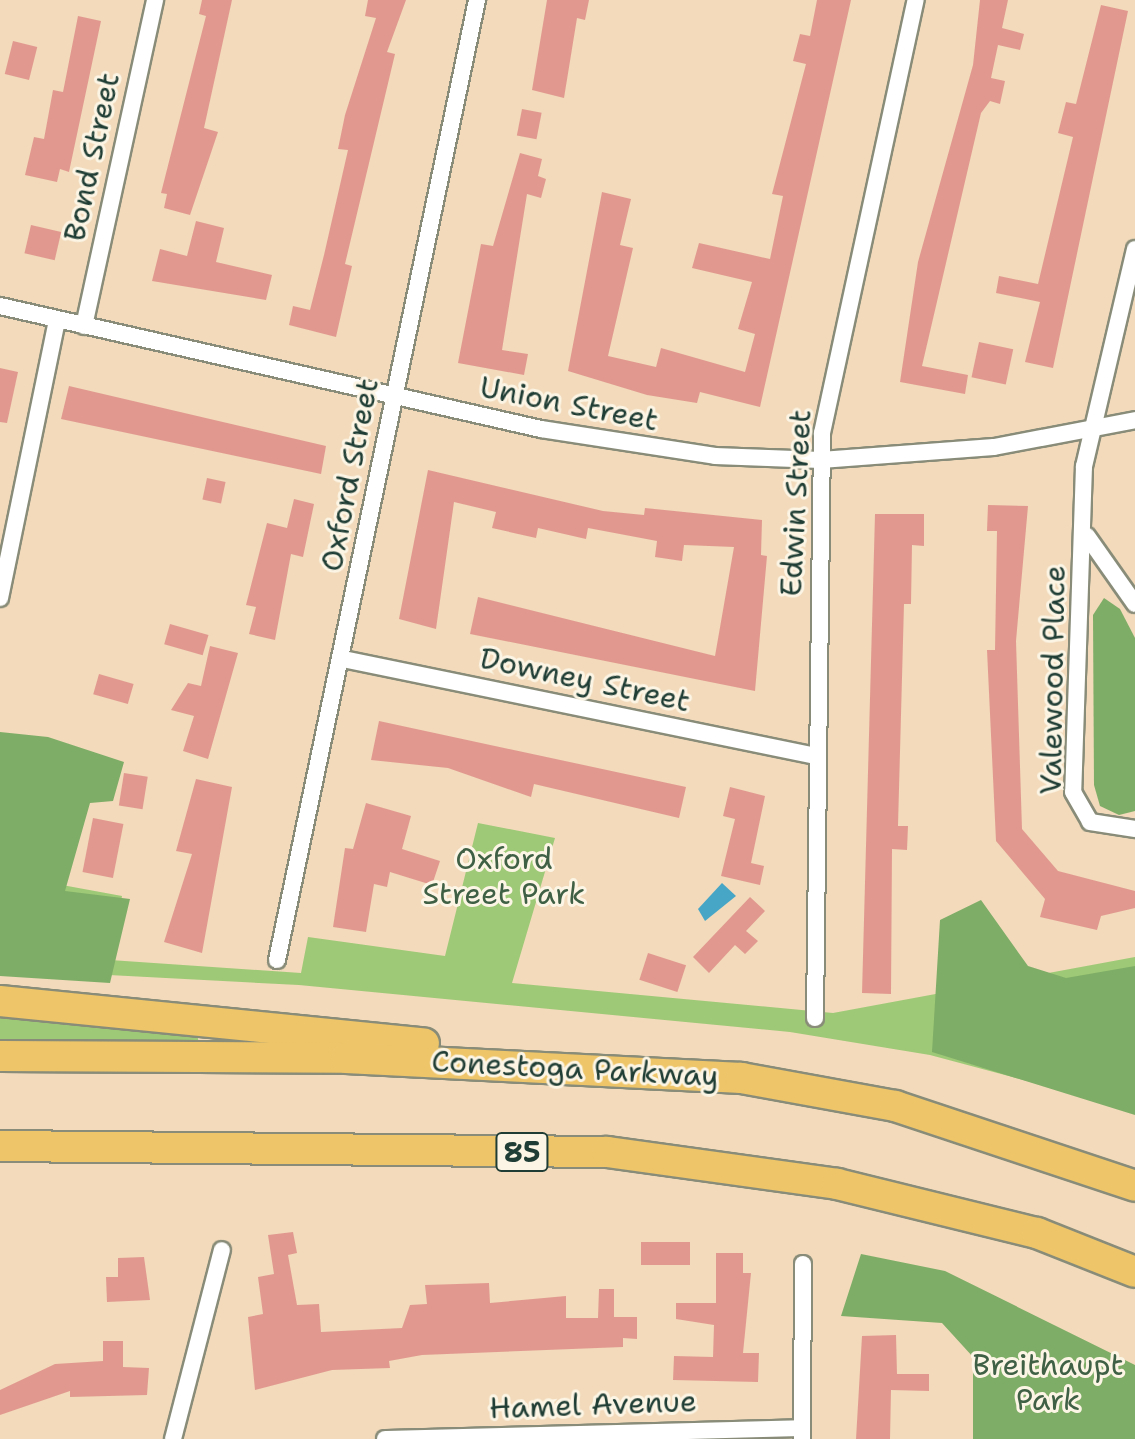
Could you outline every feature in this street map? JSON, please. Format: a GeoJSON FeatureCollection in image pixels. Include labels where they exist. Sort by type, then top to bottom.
{"type":"FeatureCollection","features":[{"type":"Feature","properties":{"kind":"highway"},"geometry":{"type":"LineString","coordinates":[[0,1001],[464,1047],[572,1068]]}},
{"type":"Feature","properties":{"kind":"highway","name":"Conestoga Parkway"},"geometry":{"type":"LineString","coordinates":[[0,1056],[572,1068],[741,1078],[849,1098],[1056,1156],[1135,1186]]}},
{"type":"Feature","properties":{"kind":"highway","name":"85"},"geometry":{"type":"LineString","coordinates":[[0,1146],[654,1157],[837,1184],[1037,1233],[1135,1272]]}},
{"type":"Feature","properties":{"kind":"highway"},"geometry":{"type":"LineString","coordinates":[[1056,1156],[1135,1168]]}},
{"type":"Feature","properties":{"kind":"street","name":"Bond Street"},"geometry":{"type":"LineString","coordinates":[[84,326],[155,0]]}},
{"type":"Feature","properties":{"kind":"street","name":"Oxford Street"},"geometry":{"type":"LineString","coordinates":[[277,960],[343,659],[477,0]]}},
{"type":"Feature","properties":{"kind":"street","name":"Edwin Street"},"geometry":{"type":"LineString","coordinates":[[815,1018],[821,460],[916,0]]}},
{"type":"Feature","properties":{"kind":"street","name":"Valewood Place"},"geometry":{"type":"LineString","coordinates":[[1135,249],[1083,481],[1087,536],[1077,597],[1073,792],[1090,822],[1135,829]]}},
{"type":"Feature","properties":{"kind":"street","name":"Union Street"},"geometry":{"type":"LineString","coordinates":[[0,306],[394,397],[624,446],[821,460],[994,447],[1135,420]]}},
{"type":"Feature","properties":{"kind":"street"},"geometry":{"type":"LineString","coordinates":[[0,598],[57,320]]}},
{"type":"Feature","properties":{"kind":"street","name":"Valewood Place"},"geometry":{"type":"LineString","coordinates":[[1087,536],[1135,604]]}},
{"type":"Feature","properties":{"kind":"street","name":"Downey Street"},"geometry":{"type":"LineString","coordinates":[[343,659],[817,756]]}},
{"type":"Feature","properties":{"kind":"street"},"geometry":{"type":"LineString","coordinates":[[173,1439],[222,1250]]}},
{"type":"Feature","properties":{"kind":"street"},"geometry":{"type":"LineString","coordinates":[[802,1433],[803,1264]]}},
{"type":"Feature","properties":{"kind":"street","name":"Hamel Avenue"},"geometry":{"type":"LineString","coordinates":[[385,1439],[802,1433]]}},
{"type":"Feature","properties":{"kind":"green space"},"geometry":{"type":"Polygon","coordinates":[[[1104,598],[1120,609],[1135,638],[1135,811],[1119,815],[1100,806],[1094,785],[1093,615],[1104,598]]]}},
{"type":"Feature","properties":{"kind":"green space"},"geometry":{"type":"Polygon","coordinates":[[[0,732],[48,737],[124,762],[113,801],[90,803],[65,891],[130,899],[110,983],[0,976],[0,732]]]}},
{"type":"Feature","properties":{"kind":"green space","name":"Oxford Street Park"},"geometry":{"type":"Polygon","coordinates":[[[0,735],[62,885],[122,896],[110,960],[301,973],[308,937],[445,956],[478,823],[555,838],[512,983],[833,1013],[1135,957],[1135,1110],[930,1055],[790,1032],[299,985],[90,974],[0,735]]]}},
{"type":"Feature","properties":{"kind":"green space"},"geometry":{"type":"Polygon","coordinates":[[[981,900],[1028,966],[1066,978],[1135,966],[1135,1115],[932,1052],[940,920],[981,900]]]}},
{"type":"Feature","properties":{"kind":"green space"},"geometry":{"type":"Polygon","coordinates":[[[0,1013],[197,1033],[199,1045],[0,1042],[0,1013]]]}},
{"type":"Feature","properties":{"kind":"green space","name":"Breithaupt Park"},"geometry":{"type":"Polygon","coordinates":[[[861,1254],[945,1271],[1135,1365],[1135,1439],[973,1439],[973,1357],[942,1323],[841,1316],[861,1254]]]}},
{"type":"Feature","properties":{"kind":"water"},"geometry":{"type":"Polygon","coordinates":[[[722,883],[736,896],[705,921],[698,909],[722,883]]]}},
{"type":"Feature","properties":{"kind":"building"},"geometry":{"type":"Polygon","coordinates":[[[202,0],[232,0],[204,128],[218,132],[190,215],[164,208],[167,194],[161,193],[206,16],[199,14],[202,0]]]}},
{"type":"Feature","properties":{"kind":"building"},"geometry":{"type":"Polygon","coordinates":[[[368,0],[406,0],[387,52],[395,54],[345,264],[352,266],[336,337],[289,325],[293,306],[310,310],[324,255],[348,150],[338,149],[345,115],[376,18],[365,16],[368,0]]]}},
{"type":"Feature","properties":{"kind":"building"},"geometry":{"type":"Polygon","coordinates":[[[547,0],[589,0],[585,20],[577,18],[564,98],[532,90],[547,0]]]}},
{"type":"Feature","properties":{"kind":"building"},"geometry":{"type":"Polygon","coordinates":[[[817,0],[851,0],[760,407],[700,392],[697,403],[647,395],[568,371],[602,192],[631,199],[620,245],[633,248],[608,356],[656,367],[661,348],[745,372],[755,334],[738,329],[752,282],[692,268],[699,243],[770,259],[783,196],[772,194],[806,64],[793,61],[800,34],[810,36],[817,0]]]}},
{"type":"Feature","properties":{"kind":"building"},"geometry":{"type":"Polygon","coordinates":[[[980,0],[1008,0],[1002,28],[1024,34],[1020,50],[998,45],[991,78],[1005,81],[1000,104],[990,101],[981,113],[922,366],[968,375],[965,394],[900,382],[918,262],[973,65],[980,0]]]}},
{"type":"Feature","properties":{"kind":"building"},"geometry":{"type":"Polygon","coordinates":[[[1101,5],[1128,11],[1053,368],[1025,362],[1040,302],[996,293],[999,276],[1038,284],[1073,137],[1058,133],[1066,102],[1076,104],[1101,5]]]}},
{"type":"Feature","properties":{"kind":"building"},"geometry":{"type":"Polygon","coordinates":[[[78,16],[101,21],[69,172],[60,169],[57,182],[25,175],[34,137],[44,139],[53,90],[63,92],[78,16]]]}},
{"type":"Feature","properties":{"kind":"building"},"geometry":{"type":"Polygon","coordinates":[[[13,41],[37,47],[29,80],[5,74],[13,41]]]}},
{"type":"Feature","properties":{"kind":"building"},"geometry":{"type":"Polygon","coordinates":[[[522,109],[542,113],[536,139],[517,136],[522,109]]]}},
{"type":"Feature","properties":{"kind":"building"},"geometry":{"type":"Polygon","coordinates":[[[520,153],[542,159],[538,176],[546,179],[541,198],[527,194],[502,350],[528,354],[524,375],[458,363],[481,244],[493,246],[520,153]]]}},
{"type":"Feature","properties":{"kind":"building"},"geometry":{"type":"Polygon","coordinates":[[[196,221],[224,228],[216,262],[272,275],[266,300],[152,281],[160,249],[187,256],[196,221]]]}},
{"type":"Feature","properties":{"kind":"building"},"geometry":{"type":"Polygon","coordinates":[[[31,225],[61,232],[55,260],[24,253],[31,225]]]}},
{"type":"Feature","properties":{"kind":"building"},"geometry":{"type":"Polygon","coordinates":[[[979,342],[1013,349],[1006,384],[972,377],[979,342]]]}},
{"type":"Feature","properties":{"kind":"building"},"geometry":{"type":"Polygon","coordinates":[[[0,368],[18,372],[7,423],[0,422],[0,368]]]}},
{"type":"Feature","properties":{"kind":"building"},"geometry":{"type":"Polygon","coordinates":[[[69,386],[326,446],[321,474],[61,419],[69,386]]]}},
{"type":"Feature","properties":{"kind":"building"},"geometry":{"type":"Polygon","coordinates":[[[428,470],[603,511],[644,515],[645,508],[762,520],[761,555],[767,556],[755,691],[470,634],[478,597],[715,656],[734,547],[684,545],[682,561],[655,557],[657,541],[588,528],[586,539],[538,528],[536,538],[492,528],[496,512],[454,502],[436,629],[399,619],[428,470]]]}},
{"type":"Feature","properties":{"kind":"building"},"geometry":{"type":"Polygon","coordinates":[[[207,478],[226,482],[221,503],[202,500],[207,478]]]}},
{"type":"Feature","properties":{"kind":"building"},"geometry":{"type":"Polygon","coordinates":[[[294,499],[314,504],[303,557],[291,554],[275,640],[249,634],[256,607],[246,605],[267,523],[287,528],[294,499]]]}},
{"type":"Feature","properties":{"kind":"building"},"geometry":{"type":"Polygon","coordinates":[[[988,505],[1028,506],[1016,641],[1022,829],[1058,871],[1135,891],[1135,908],[1101,916],[1097,930],[1040,917],[1045,899],[996,841],[987,650],[995,650],[997,531],[987,531],[988,505]]]}},
{"type":"Feature","properties":{"kind":"building"},"geometry":{"type":"Polygon","coordinates":[[[875,514],[924,514],[924,546],[912,545],[911,604],[904,604],[898,826],[908,826],[907,850],[892,849],[891,994],[862,993],[875,514]]]}},
{"type":"Feature","properties":{"kind":"building"},"geometry":{"type":"Polygon","coordinates":[[[170,624],[208,635],[203,655],[164,644],[170,624]]]}},
{"type":"Feature","properties":{"kind":"building"},"geometry":{"type":"Polygon","coordinates":[[[210,646],[238,653],[208,759],[183,751],[194,716],[171,710],[188,683],[201,686],[210,646]]]}},
{"type":"Feature","properties":{"kind":"building"},"geometry":{"type":"Polygon","coordinates":[[[99,674],[134,684],[128,704],[93,694],[99,674]]]}},
{"type":"Feature","properties":{"kind":"building"},"geometry":{"type":"Polygon","coordinates":[[[379,721],[686,787],[679,818],[534,784],[531,797],[448,768],[371,760],[379,721]]]}},
{"type":"Feature","properties":{"kind":"building"},"geometry":{"type":"Polygon","coordinates":[[[124,773],[148,777],[143,809],[119,806],[124,773]]]}},
{"type":"Feature","properties":{"kind":"building"},"geometry":{"type":"Polygon","coordinates":[[[196,779],[232,787],[202,953],[164,942],[192,854],[176,851],[196,779]]]}},
{"type":"Feature","properties":{"kind":"building"},"geometry":{"type":"Polygon","coordinates":[[[730,787],[765,796],[751,863],[764,866],[760,885],[721,876],[735,819],[723,816],[730,787]]]}},
{"type":"Feature","properties":{"kind":"building"},"geometry":{"type":"Polygon","coordinates":[[[366,803],[411,816],[402,849],[440,861],[432,885],[390,872],[387,887],[374,884],[366,932],[333,927],[345,848],[353,849],[366,803]]]}},
{"type":"Feature","properties":{"kind":"building"},"geometry":{"type":"Polygon","coordinates":[[[93,818],[123,824],[113,878],[83,872],[93,818]]]}},
{"type":"Feature","properties":{"kind":"building"},"geometry":{"type":"Polygon","coordinates":[[[750,897],[765,911],[746,931],[758,941],[745,954],[735,945],[709,973],[693,957],[750,897]]]}},
{"type":"Feature","properties":{"kind":"building"},"geometry":{"type":"Polygon","coordinates":[[[648,953],[686,965],[677,992],[639,980],[648,953]]]}},
{"type":"Feature","properties":{"kind":"building"},"geometry":{"type":"Polygon","coordinates":[[[293,1232],[297,1253],[288,1255],[297,1305],[319,1304],[321,1332],[402,1328],[410,1305],[427,1304],[425,1285],[489,1283],[490,1303],[566,1296],[566,1318],[598,1318],[599,1289],[614,1289],[614,1317],[637,1317],[637,1339],[623,1338],[623,1347],[422,1355],[389,1361],[390,1368],[332,1370],[255,1390],[248,1317],[263,1314],[258,1277],[274,1274],[268,1235],[293,1232]]]}},
{"type":"Feature","properties":{"kind":"building"},"geometry":{"type":"Polygon","coordinates":[[[641,1242],[690,1242],[690,1265],[641,1265],[641,1242]]]}},
{"type":"Feature","properties":{"kind":"building"},"geometry":{"type":"Polygon","coordinates":[[[716,1253],[743,1253],[743,1273],[751,1273],[743,1353],[759,1353],[758,1382],[673,1380],[674,1356],[713,1357],[714,1325],[676,1319],[676,1303],[716,1303],[716,1253]]]}},
{"type":"Feature","properties":{"kind":"building"},"geometry":{"type":"Polygon","coordinates":[[[144,1257],[150,1300],[107,1302],[106,1277],[118,1277],[118,1258],[144,1257]]]}},
{"type":"Feature","properties":{"kind":"building"},"geometry":{"type":"Polygon","coordinates":[[[896,1335],[897,1374],[929,1374],[929,1391],[891,1390],[890,1439],[856,1439],[862,1336],[896,1335]]]}},
{"type":"Feature","properties":{"kind":"building"},"geometry":{"type":"Polygon","coordinates":[[[103,1341],[123,1341],[123,1367],[149,1368],[147,1395],[70,1397],[70,1391],[0,1415],[0,1390],[55,1364],[103,1361],[103,1341]]]}}]}
